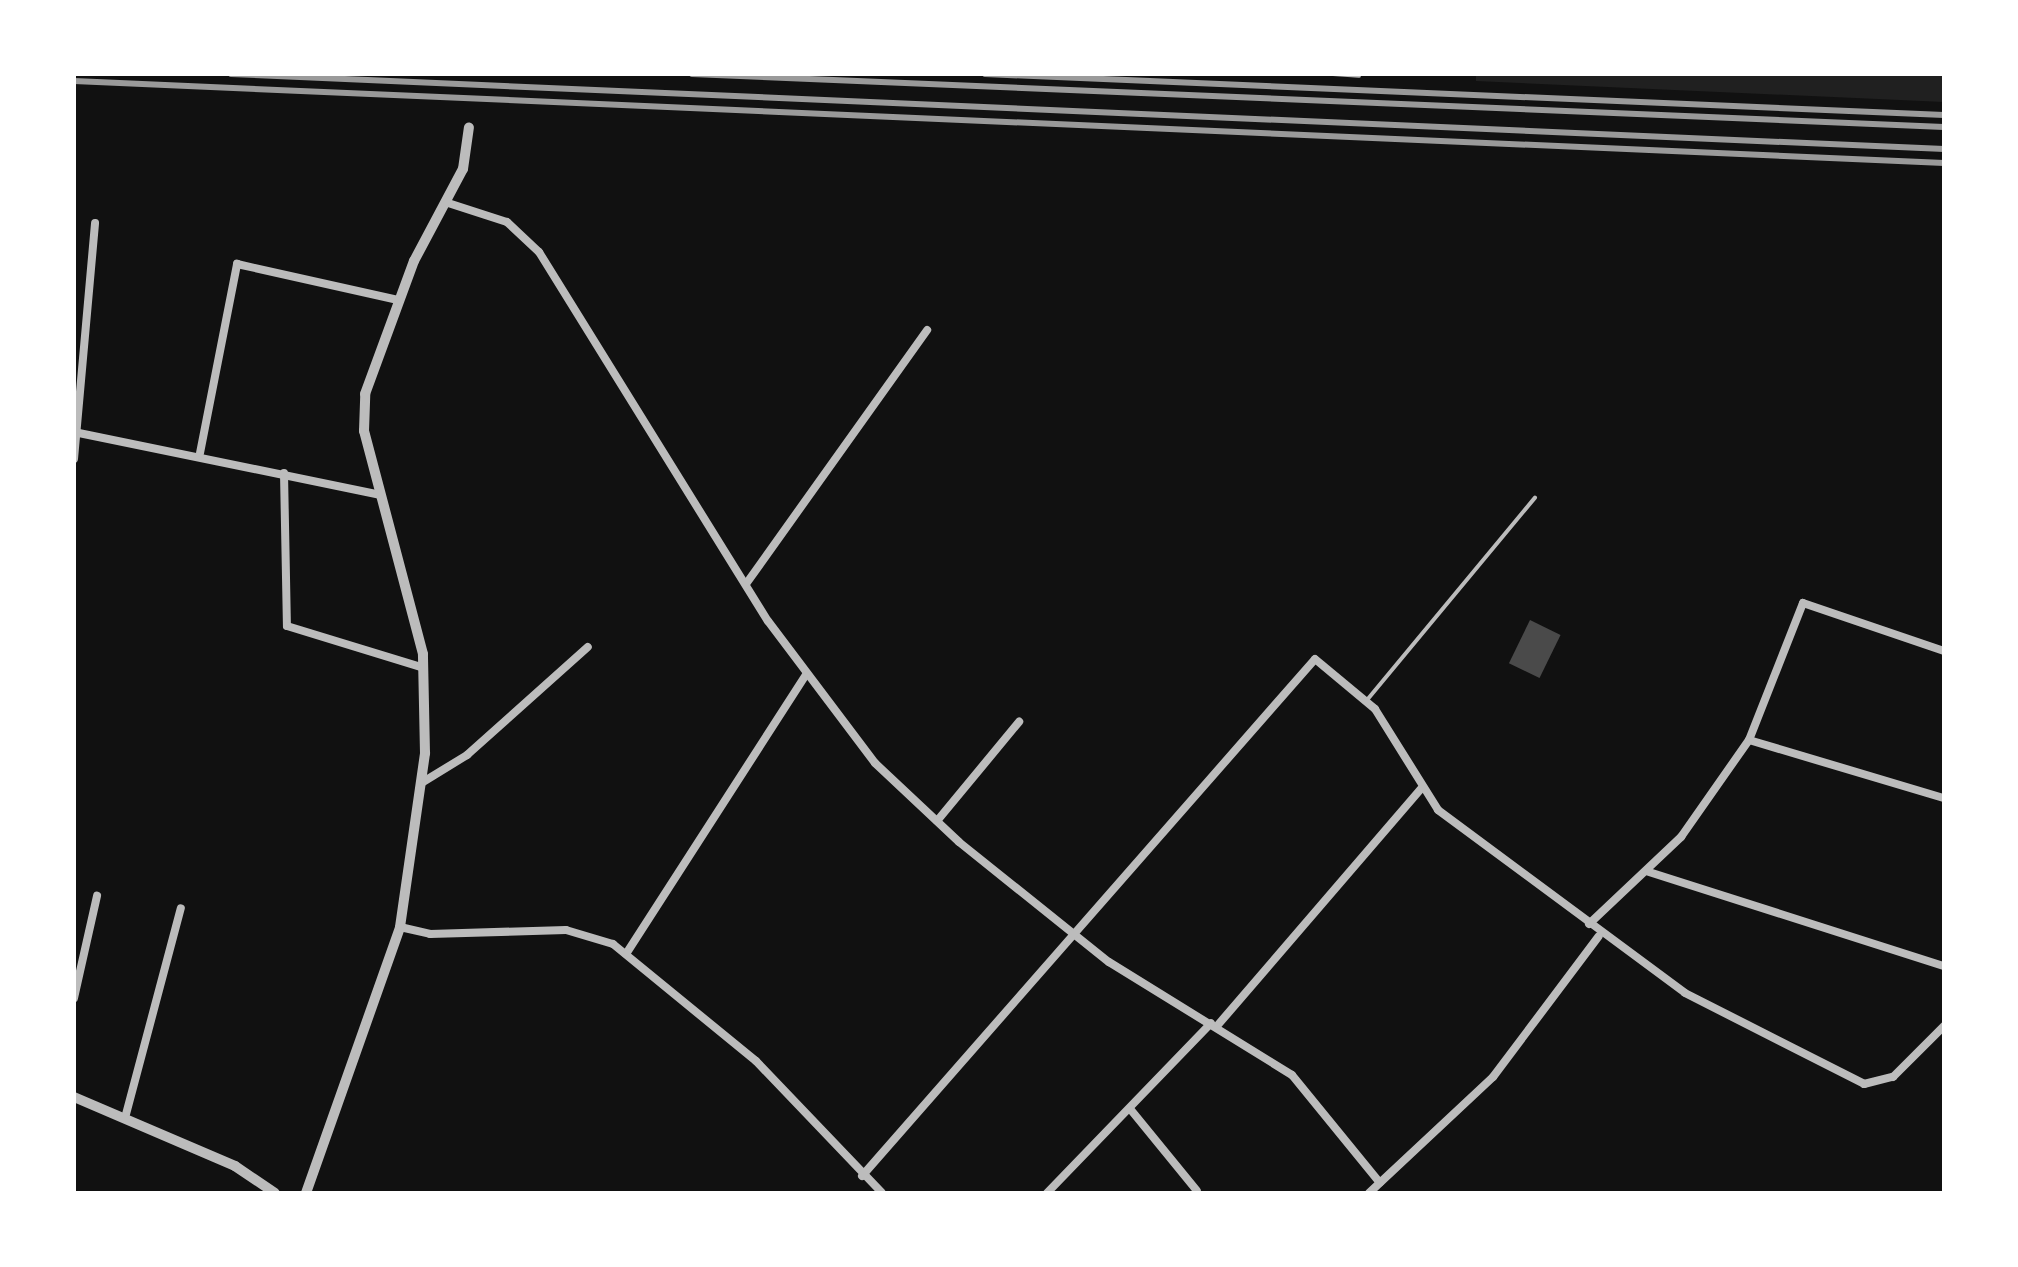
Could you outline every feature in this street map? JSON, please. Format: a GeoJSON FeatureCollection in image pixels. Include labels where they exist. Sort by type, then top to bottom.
{"type":"FeatureCollection","features":[{"type":"Feature","properties":{"kind":"street"},"geometry":{"type":"LineString","coordinates":[[306,1193],[400,927],[423,782],[424,668],[363,414],[375,354],[398,300],[463,169],[469,127]]}},
{"type":"Feature","properties":{"kind":"street"},"geometry":{"type":"LineString","coordinates":[[445,202],[507,222],[539,252],[746,584],[806,675],[863,751],[937,821],[1072,933],[1303,1086],[1380,1183]]}},
{"type":"Feature","properties":{"kind":"street"},"geometry":{"type":"LineString","coordinates":[[74,459],[95,223]]}},
{"type":"Feature","properties":{"kind":"street"},"geometry":{"type":"LineString","coordinates":[[200,453],[237,264],[398,300]]}},
{"type":"Feature","properties":{"kind":"street"},"geometry":{"type":"LineString","coordinates":[[746,584],[927,330]]}},
{"type":"Feature","properties":{"kind":"street"},"geometry":{"type":"LineString","coordinates":[[75,433],[200,453],[380,495]]}},
{"type":"Feature","properties":{"kind":"street"},"geometry":{"type":"LineString","coordinates":[[284,473],[287,626],[424,668]]}},
{"type":"Feature","properties":{"kind":"street"},"geometry":{"type":"LineString","coordinates":[[1589,924],[1649,872],[1716,793],[1749,740],[1803,603],[1944,651]]}},
{"type":"Feature","properties":{"kind":"street"},"geometry":{"type":"LineString","coordinates":[[423,782],[467,755],[588,647]]}},
{"type":"Feature","properties":{"kind":"street"},"geometry":{"type":"LineString","coordinates":[[862,1176],[1315,659],[1367,700],[1421,789],[1456,826],[1589,924],[1599,936],[1685,993],[1864,1084],[1893,1077],[1944,1026]]}},
{"type":"Feature","properties":{"kind":"street"},"geometry":{"type":"LineString","coordinates":[[626,954],[806,675]]}},
{"type":"Feature","properties":{"kind":"street"},"geometry":{"type":"LineString","coordinates":[[937,821],[1019,722]]}},
{"type":"Feature","properties":{"kind":"street"},"geometry":{"type":"LineString","coordinates":[[1749,740],[1944,798]]}},
{"type":"Feature","properties":{"kind":"street"},"geometry":{"type":"LineString","coordinates":[[1047,1193],[1214,1025],[1421,789]]}},
{"type":"Feature","properties":{"kind":"street"},"geometry":{"type":"LineString","coordinates":[[1649,872],[1944,966]]}},
{"type":"Feature","properties":{"kind":"street"},"geometry":{"type":"LineString","coordinates":[[74,998],[97,896]]}},
{"type":"Feature","properties":{"kind":"street"},"geometry":{"type":"LineString","coordinates":[[125,1118],[181,908]]}},
{"type":"Feature","properties":{"kind":"street"},"geometry":{"type":"LineString","coordinates":[[400,927],[430,934],[566,930],[599,936],[626,954],[756,1061],[862,1176],[882,1193]]}},
{"type":"Feature","properties":{"kind":"street"},"geometry":{"type":"LineString","coordinates":[[1369,1193],[1493,1077],[1599,936]]}},
{"type":"Feature","properties":{"kind":"street"},"geometry":{"type":"LineString","coordinates":[[74,1097],[235,1166],[275,1193]]}},
{"type":"Feature","properties":{"kind":"street"},"geometry":{"type":"LineString","coordinates":[[1131,1110],[1197,1191]]}},
{"type":"Feature","properties":{"kind":"lane"},"geometry":{"type":"LineString","coordinates":[[1333,74],[1359,76]]}},
{"type":"Feature","properties":{"kind":"lane"},"geometry":{"type":"LineString","coordinates":[[1367,700],[1535,498]]}},
{"type":"Feature","properties":{"kind":"shaded area"},"geometry":{"type":"Polygon","coordinates":[[[1476,74],[1944,74],[1944,102],[1476,81],[1476,74]]]}},
{"type":"Feature","properties":{"kind":"building"},"geometry":{"type":"Polygon","coordinates":[[[1530,620],[1561,635],[1540,678],[1509,663],[1530,620]]]}},
{"type":"Feature","properties":{"kind":"railway"},"geometry":{"type":"LineString","coordinates":[[231,74],[1944,149]]}},
{"type":"Feature","properties":{"kind":"railway"},"geometry":{"type":"LineString","coordinates":[[692,74],[1944,127]]}},
{"type":"Feature","properties":{"kind":"railway"},"geometry":{"type":"LineString","coordinates":[[985,74],[1944,115]]}},
{"type":"Feature","properties":{"kind":"railway"},"geometry":{"type":"LineString","coordinates":[[74,81],[1944,163]]}}]}
